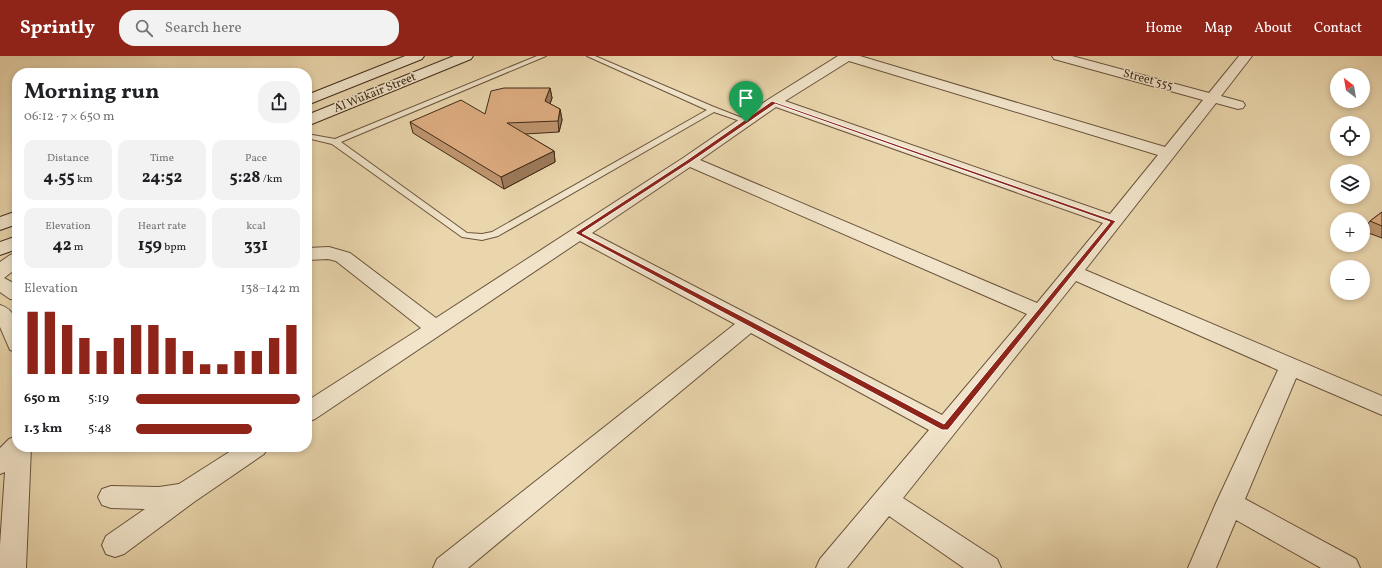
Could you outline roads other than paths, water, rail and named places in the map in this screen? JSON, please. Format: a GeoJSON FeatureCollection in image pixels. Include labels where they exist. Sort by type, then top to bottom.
{"type":"FeatureCollection","features":[{"type":"Feature","properties":{"kind":"main road","name":"Al Wukair Street"},"geometry":{"type":"LineString","coordinates":[[312,98],[417,56]]}},
{"type":"Feature","properties":{"kind":"main road"},"geometry":{"type":"LineString","coordinates":[[312,113],[447,56]]}},
{"type":"Feature","properties":{"kind":"main road","name":"Al Wukair Street"},"geometry":{"type":"LineString","coordinates":[[312,119],[466,56]]}},
{"type":"Feature","properties":{"kind":"main road"},"geometry":{"type":"LineString","coordinates":[[0,224],[12,219]]}},
{"type":"Feature","properties":{"kind":"main road"},"geometry":{"type":"LineString","coordinates":[[0,249],[12,244]]}},
{"type":"Feature","properties":{"kind":"street"},"geometry":{"type":"LineString","coordinates":[[312,410],[689,161],[774,102],[847,56],[1168,153]]}},
{"type":"Feature","properties":{"kind":"street","name":"Street 555"},"geometry":{"type":"LineString","coordinates":[[1058,56],[1075,58],[1238,105]]}},
{"type":"Feature","properties":{"kind":"street"},"geometry":{"type":"LineString","coordinates":[[830,568],[1073,272],[1246,56]]}},
{"type":"Feature","properties":{"kind":"street"},"geometry":{"type":"LineString","coordinates":[[774,102],[1114,221]]}},
{"type":"Feature","properties":{"kind":"street"},"geometry":{"type":"LineString","coordinates":[[689,161],[1040,312]]}},
{"type":"Feature","properties":{"kind":"street"},"geometry":{"type":"LineString","coordinates":[[578,233],[750,323],[945,428]]}},
{"type":"Feature","properties":{"kind":"street"},"geometry":{"type":"LineString","coordinates":[[312,254],[329,253],[343,257],[434,328]]}},
{"type":"Feature","properties":{"kind":"street"},"geometry":{"type":"LineString","coordinates":[[0,273],[12,262]]}},
{"type":"Feature","properties":{"kind":"street"},"geometry":{"type":"LineString","coordinates":[[1073,272],[1382,406]]}},
{"type":"Feature","properties":{"kind":"street"},"geometry":{"type":"LineString","coordinates":[[0,283],[12,291]]}},
{"type":"Feature","properties":{"kind":"street"},"geometry":{"type":"LineString","coordinates":[[0,312],[12,331]]}},
{"type":"Feature","properties":{"kind":"street"},"geometry":{"type":"LineString","coordinates":[[447,568],[750,323]]}},
{"type":"Feature","properties":{"kind":"street"},"geometry":{"type":"LineString","coordinates":[[1202,568],[1229,503],[1290,366]]}},
{"type":"Feature","properties":{"kind":"street"},"geometry":{"type":"LineString","coordinates":[[0,464],[12,452]]}},
{"type":"Feature","properties":{"kind":"street"},"geometry":{"type":"LineString","coordinates":[[12,568],[18,452]]}},
{"type":"Feature","properties":{"kind":"street"},"geometry":{"type":"LineString","coordinates":[[115,545],[185,494],[248,452]]}},
{"type":"Feature","properties":{"kind":"street"},"geometry":{"type":"LineString","coordinates":[[111,497],[159,498],[185,494]]}},
{"type":"Feature","properties":{"kind":"street"},"geometry":{"type":"LineString","coordinates":[[886,500],[987,568]]}},
{"type":"Feature","properties":{"kind":"street"},"geometry":{"type":"LineString","coordinates":[[1229,503],[1346,568]]}},
{"type":"Feature","properties":{"kind":"lane"},"geometry":{"type":"LineString","coordinates":[[336,142],[543,56]]}},
{"type":"Feature","properties":{"kind":"lane"},"geometry":{"type":"LineString","coordinates":[[590,56],[711,109],[746,122]]}},
{"type":"Feature","properties":{"kind":"lane"},"geometry":{"type":"LineString","coordinates":[[312,137],[336,142],[465,235],[482,237],[495,234],[707,113],[711,109]]}}]}
